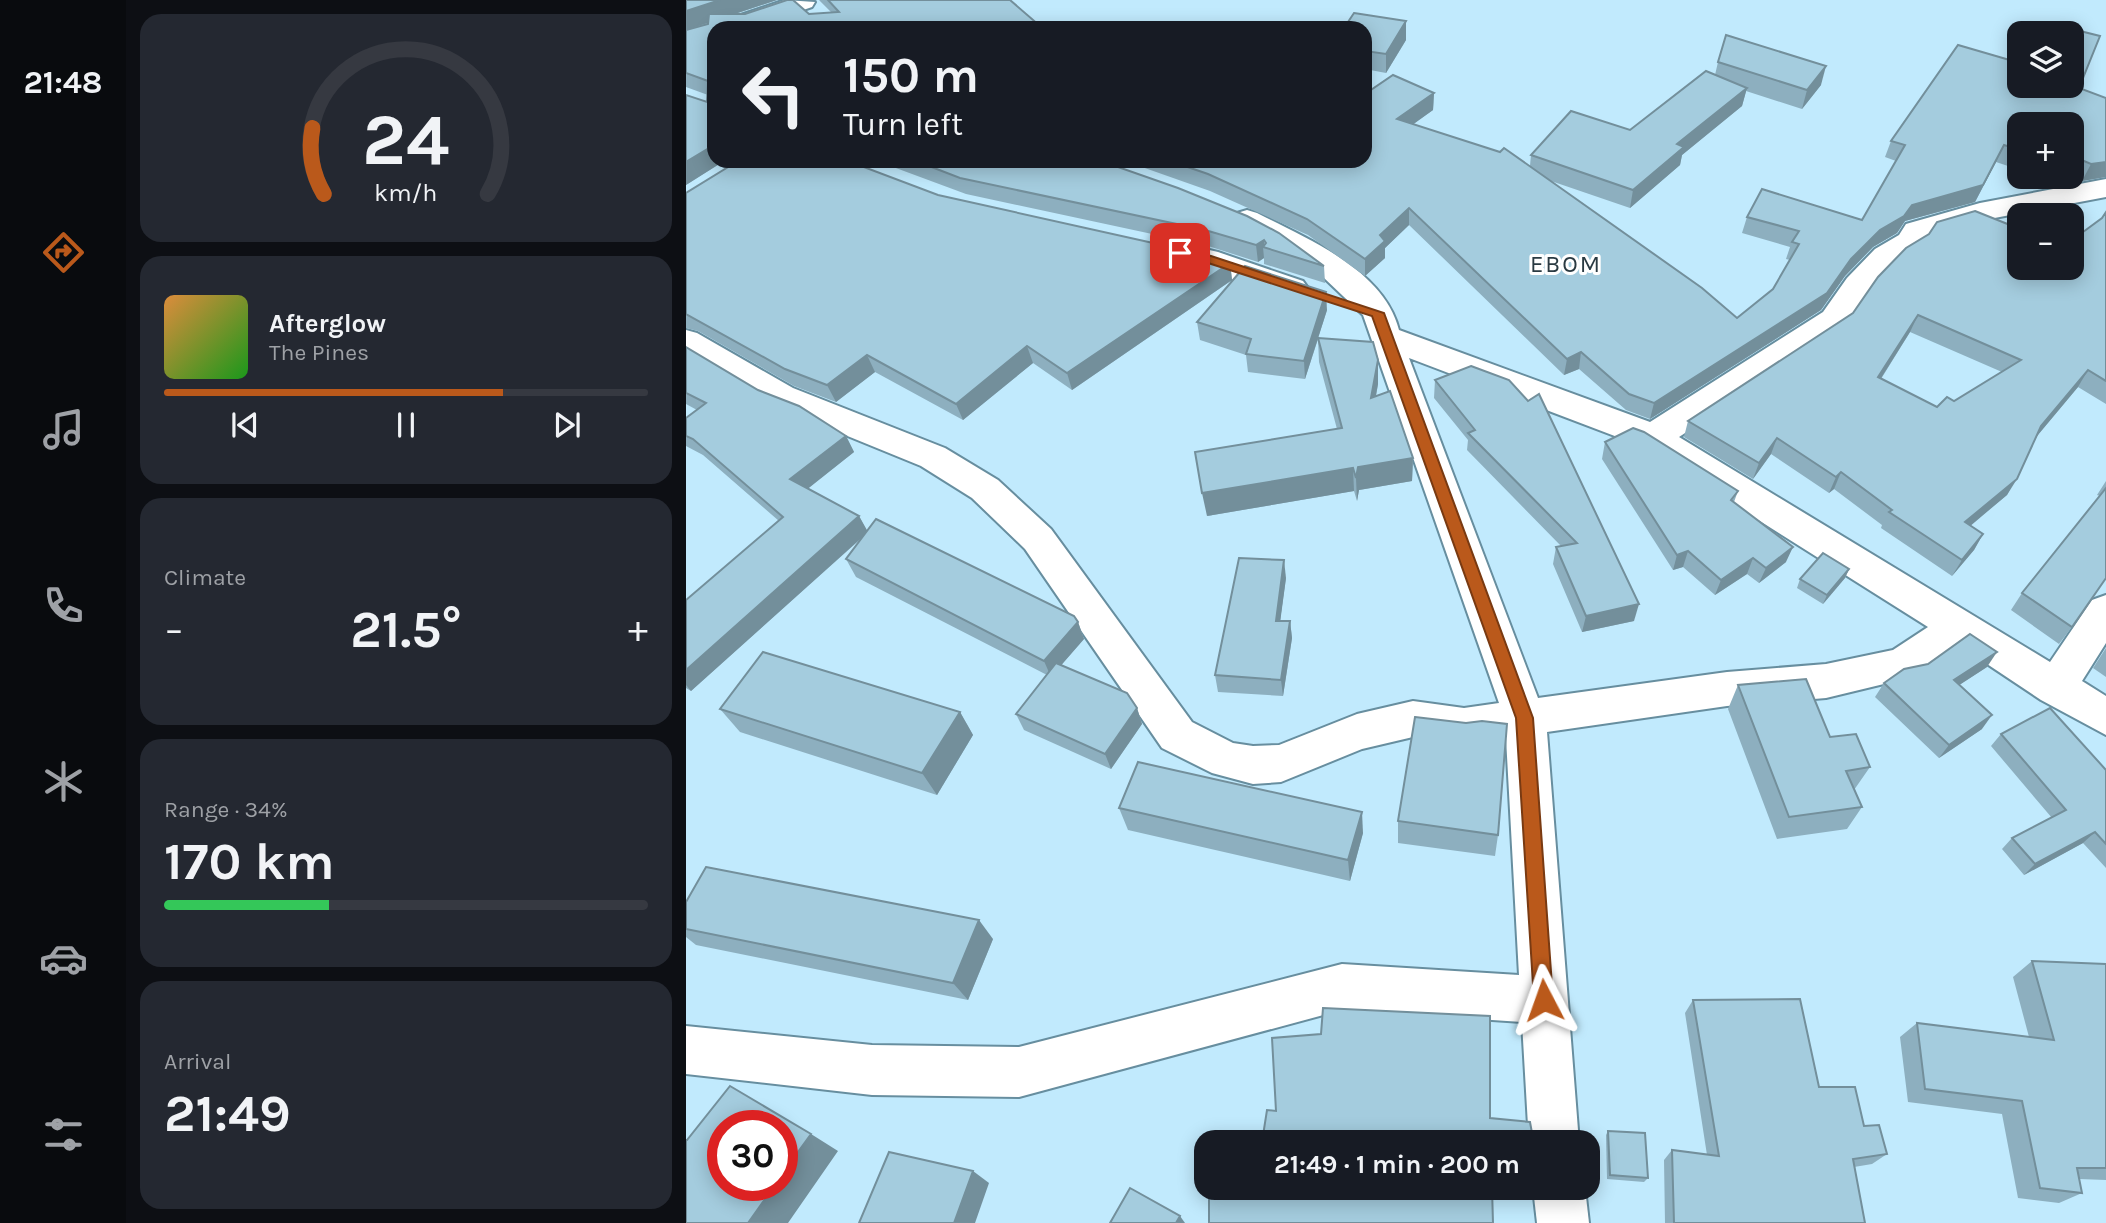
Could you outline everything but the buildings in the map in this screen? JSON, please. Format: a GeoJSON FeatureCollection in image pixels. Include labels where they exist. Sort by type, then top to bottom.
{"type":"FeatureCollection","features":[{"type":"Feature","properties":{"kind":"street"},"geometry":{"type":"LineString","coordinates":[[754,21],[808,7]]}},
{"type":"Feature","properties":{"kind":"street"},"geometry":{"type":"LineString","coordinates":[[1653,437],[1834,320],[1858,285],[1886,256],[1910,242],[1917,231],[1980,212],[2106,188]]}},
{"type":"Feature","properties":{"kind":"street"},"geometry":{"type":"LineString","coordinates":[[1215,206],[1240,215],[1309,252],[1336,271],[1382,325],[1525,718],[1553,1130]]}},
{"type":"Feature","properties":{"kind":"street"},"geometry":{"type":"LineString","coordinates":[[1153,248],[1207,258],[1321,297],[1653,437],[2054,688],[2106,717]]}},
{"type":"Feature","properties":{"kind":"street"},"geometry":{"type":"LineString","coordinates":[[686,341],[781,396],[933,457],[985,489],[1038,540],[1177,735],[1227,760],[1253,765],[1281,763],[1357,732],[1413,719],[1464,726],[1727,688],[1826,681],[1903,664],[1958,627]]}},
{"type":"Feature","properties":{"kind":"street"},"geometry":{"type":"LineString","coordinates":[[2054,688],[2106,611]]}},
{"type":"Feature","properties":{"kind":"street"},"geometry":{"type":"LineString","coordinates":[[686,1049],[872,1070],[1019,1072],[1342,987],[1544,1000]]}},
{"type":"Feature","properties":{"kind":"street"},"geometry":{"type":"LineString","coordinates":[[1560,1200],[1563,1223]]}},
{"type":"Feature","properties":{"kind":"district","name":"EBOM"},"geometry":{"type":"Point","coordinates":[1566,264]}},
{"type":"Feature","properties":{"kind":"route"},"geometry":{"type":"LineString","coordinates":[[1180,253],[1207,258],[1311,294],[1378,313],[1525,718],[1544,1000]]}}]}
